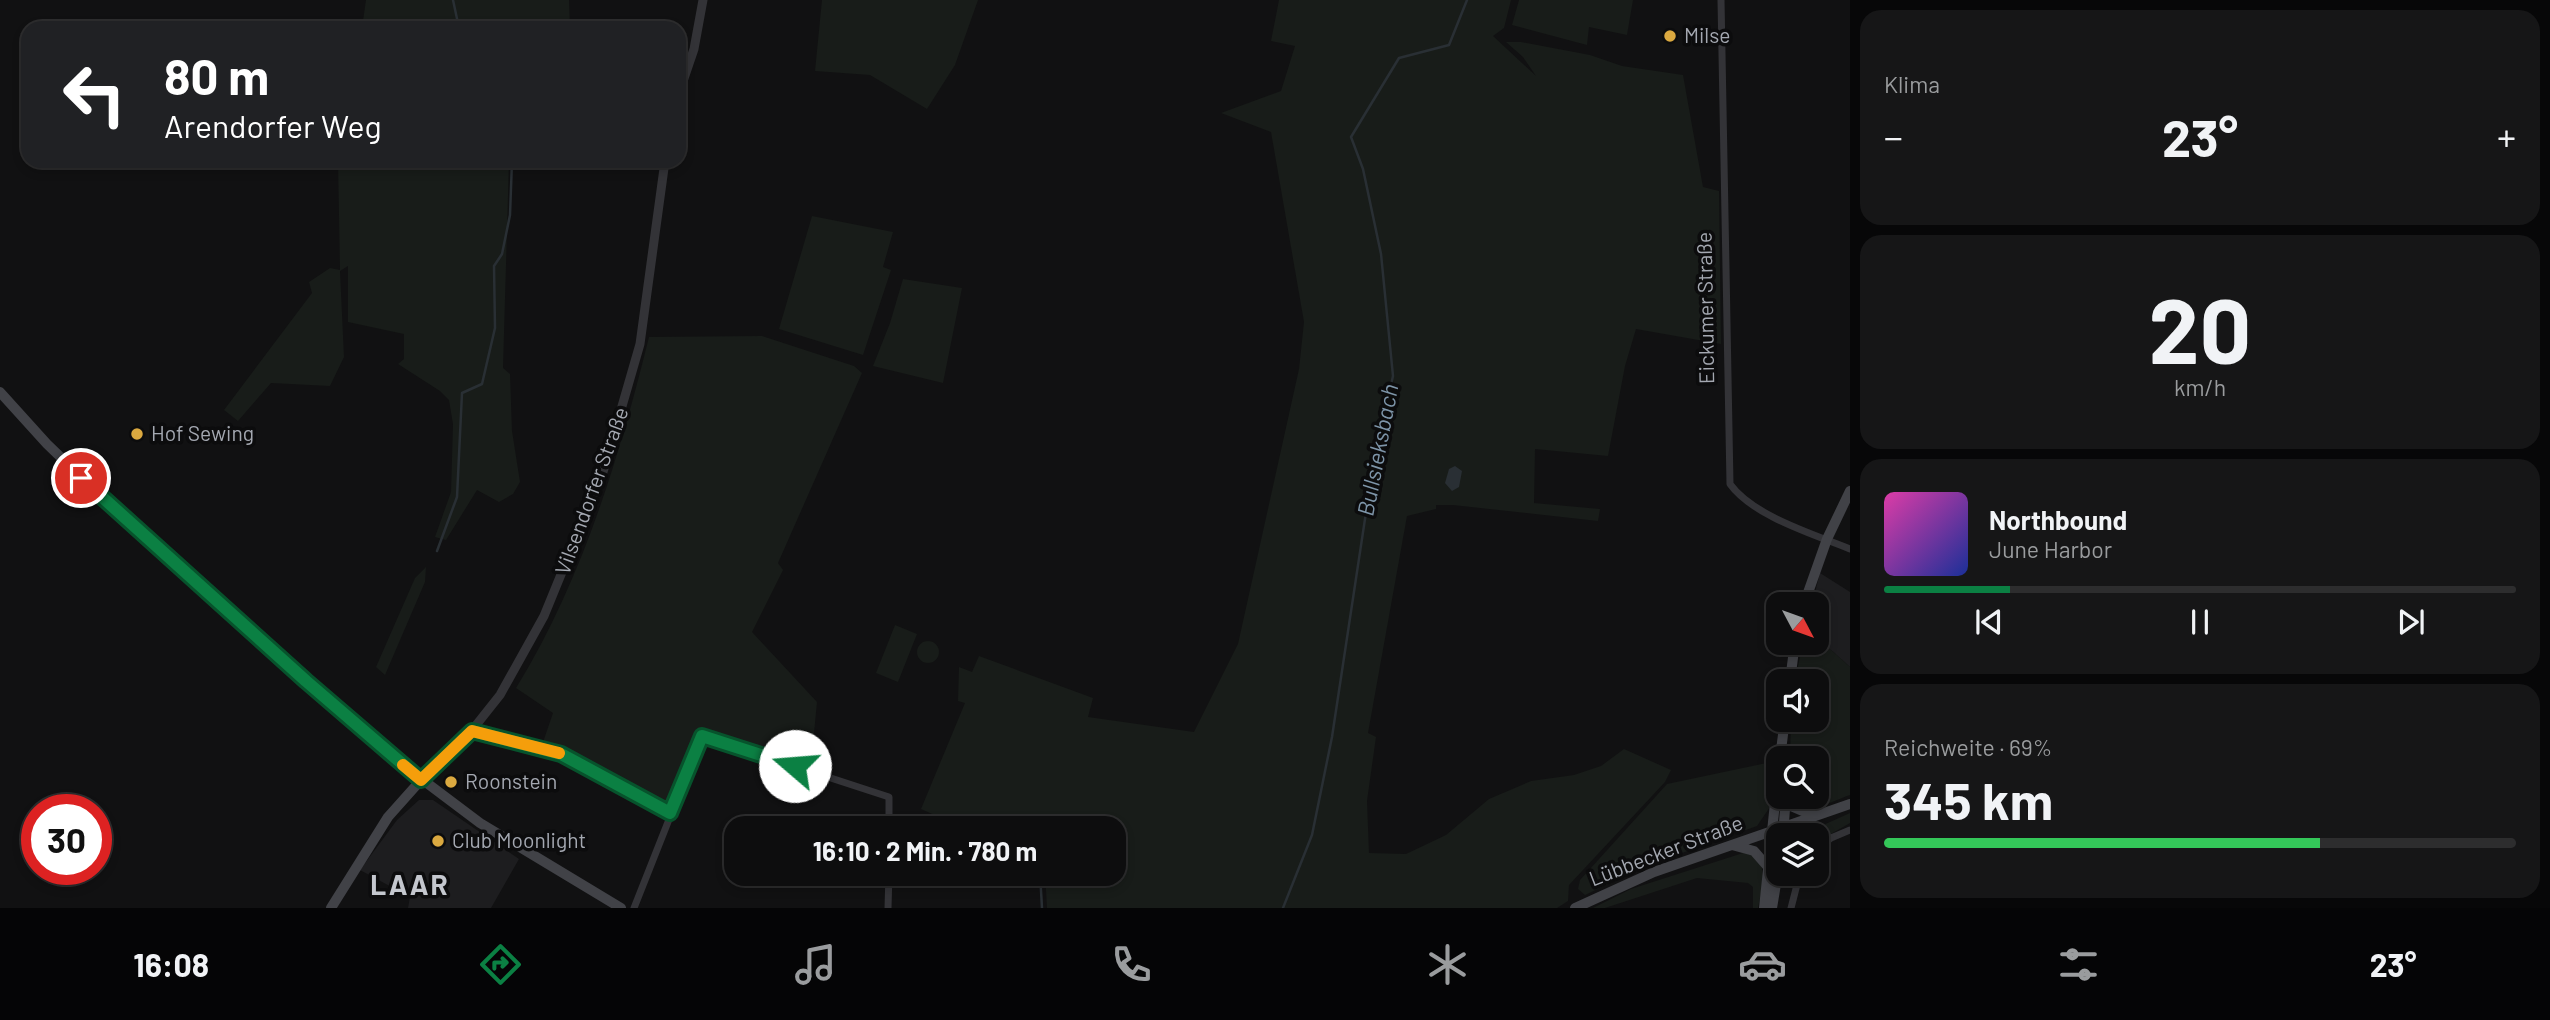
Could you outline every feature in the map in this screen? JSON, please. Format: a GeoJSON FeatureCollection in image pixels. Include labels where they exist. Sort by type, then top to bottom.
{"type":"FeatureCollection","features":[{"type":"Feature","properties":{"kind":"main road"},"geometry":{"type":"LineString","coordinates":[[0,392],[72,470],[136,530],[421,780],[517,848],[621,908]]}},
{"type":"Feature","properties":{"kind":"main road"},"geometry":{"type":"LineString","coordinates":[[1808,592],[1826,539],[1850,491]]}},
{"type":"Feature","properties":{"kind":"main road"},"geometry":{"type":"LineString","coordinates":[[331,908],[388,817],[421,780]]}},
{"type":"Feature","properties":{"kind":"main road","name":"Lübbecker Straße"},"geometry":{"type":"LineString","coordinates":[[1800,823],[1850,804]]}},
{"type":"Feature","properties":{"kind":"main road"},"geometry":{"type":"LineString","coordinates":[[1798,809],[1814,816]]}},
{"type":"Feature","properties":{"kind":"main road","name":"Lübbecker Straße"},"geometry":{"type":"LineString","coordinates":[[1575,908],[1642,877],[1766,833]]}},
{"type":"Feature","properties":{"kind":"main road"},"geometry":{"type":"LineString","coordinates":[[1732,845],[1754,851],[1766,861]]}},
{"type":"Feature","properties":{"kind":"main road"},"geometry":{"type":"LineString","coordinates":[[1764,908],[1769,886]]}},
{"type":"Feature","properties":{"kind":"main road"},"geometry":{"type":"LineString","coordinates":[[1772,908],[1773,886]]}},
{"type":"Feature","properties":{"kind":"street"},"geometry":{"type":"LineString","coordinates":[[686,72],[694,49],[703,0]]}},
{"type":"Feature","properties":{"kind":"street","name":"Eickumer Straße"},"geometry":{"type":"LineString","coordinates":[[1721,0],[1730,484],[1748,504],[1850,548]]}},
{"type":"Feature","properties":{"kind":"street","name":"Vilsendorfer Straße"},"geometry":{"type":"LineString","coordinates":[[421,780],[472,731],[500,695],[544,616],[613,444],[642,331],[664,168]]}},
{"type":"Feature","properties":{"kind":"street"},"geometry":{"type":"LineString","coordinates":[[472,731],[561,754],[670,813]]}},
{"type":"Feature","properties":{"kind":"street"},"geometry":{"type":"LineString","coordinates":[[634,908],[702,736],[889,797],[890,816]]}},
{"type":"Feature","properties":{"kind":"street"},"geometry":{"type":"LineString","coordinates":[[1829,840],[1850,830]]}},
{"type":"Feature","properties":{"kind":"street"},"geometry":{"type":"LineString","coordinates":[[888,908],[889,886]]}},
{"type":"Feature","properties":{"kind":"street"},"geometry":{"type":"LineString","coordinates":[[1791,908],[1797,886]]}},
{"type":"Feature","properties":{"kind":"shaded area"},"geometry":{"type":"Polygon","coordinates":[[[366,0],[569,0],[570,21],[363,21],[366,0]]]}},
{"type":"Feature","properties":{"kind":"shaded area"},"geometry":{"type":"Polygon","coordinates":[[[822,0],[978,0],[955,65],[927,109],[870,75],[815,71],[822,0]]]}},
{"type":"Feature","properties":{"kind":"shaded area"},"geometry":{"type":"Polygon","coordinates":[[[1279,0],[1511,0],[1504,28],[1493,36],[1536,76],[1523,57],[1506,42],[1521,42],[1590,55],[1622,66],[1683,75],[1703,187],[1719,191],[1721,344],[1636,329],[1625,366],[1608,456],[1535,449],[1534,503],[1600,509],[1598,521],[1453,505],[1436,505],[1436,509],[1407,516],[1368,733],[1376,737],[1367,801],[1369,853],[1406,854],[1446,835],[1489,799],[1531,781],[1574,775],[1601,766],[1624,749],[1671,770],[1665,782],[1569,885],[1568,901],[1557,908],[1047,908],[1046,886],[1126,886],[1126,816],[937,816],[921,809],[965,703],[958,701],[959,667],[972,672],[979,656],[1093,698],[1088,717],[1194,732],[1238,644],[1299,369],[1304,322],[1271,132],[1221,113],[1281,91],[1295,46],[1271,41],[1279,0]]]}},
{"type":"Feature","properties":{"kind":"shaded area"},"geometry":{"type":"Polygon","coordinates":[[[1519,0],[1633,0],[1627,35],[1589,27],[1587,45],[1512,25],[1519,0]]]}},
{"type":"Feature","properties":{"kind":"shaded area"},"geometry":{"type":"Polygon","coordinates":[[[338,168],[509,168],[503,368],[510,374],[512,431],[520,482],[513,494],[499,502],[477,490],[446,540],[435,537],[451,492],[453,424],[449,400],[440,391],[398,364],[404,359],[404,334],[348,322],[348,266],[340,271],[344,357],[330,386],[271,383],[238,421],[224,410],[312,293],[309,282],[330,268],[340,270],[338,168]]]}},
{"type":"Feature","properties":{"kind":"shaded area"},"geometry":{"type":"Polygon","coordinates":[[[812,216],[893,232],[883,267],[891,270],[863,355],[779,329],[812,216]]]}},
{"type":"Feature","properties":{"kind":"shaded area"},"geometry":{"type":"Polygon","coordinates":[[[903,279],[962,288],[943,383],[873,366],[903,279]]]}},
{"type":"Feature","properties":{"kind":"shaded area"},"geometry":{"type":"Polygon","coordinates":[[[762,336],[854,366],[862,373],[778,563],[783,570],[752,632],[817,702],[810,775],[703,740],[674,810],[562,750],[542,745],[553,713],[516,688],[560,605],[596,518],[625,428],[649,337],[762,336]]]}},
{"type":"Feature","properties":{"kind":"shaded area"},"geometry":{"type":"Polygon","coordinates":[[[1455,466],[1462,471],[1459,487],[1452,491],[1445,483],[1449,469],[1455,466]]]}},
{"type":"Feature","properties":{"kind":"shaded area"},"geometry":{"type":"Polygon","coordinates":[[[426,567],[425,582],[385,675],[376,667],[415,578],[426,567]]]}},
{"type":"Feature","properties":{"kind":"shaded area"},"geometry":{"type":"Polygon","coordinates":[[[1820,573],[1850,592],[1850,667],[1829,649],[1829,592],[1815,592],[1820,573]]]}},
{"type":"Feature","properties":{"kind":"shaded area"},"geometry":{"type":"Polygon","coordinates":[[[895,625],[917,634],[898,682],[876,673],[895,625]]]}},
{"type":"Feature","properties":{"kind":"shaded area"},"geometry":{"type":"Polygon","coordinates":[[[928,641],[936,644],[939,652],[936,660],[928,663],[920,660],[917,652],[920,644],[928,641]]]}},
{"type":"Feature","properties":{"kind":"shaded area"},"geometry":{"type":"Polygon","coordinates":[[[1829,649],[1850,667],[1850,795],[1829,803],[1829,746],[1790,746],[1791,732],[1829,732],[1829,669],[1797,669],[1800,655],[1829,655],[1829,649]]]}},
{"type":"Feature","properties":{"kind":"shaded area"},"geometry":{"type":"Polygon","coordinates":[[[1766,763],[1766,809],[1769,809],[1757,826],[1646,866],[1585,895],[1578,889],[1580,880],[1667,784],[1766,763]]]}},
{"type":"Feature","properties":{"kind":"shaded area"},"geometry":{"type":"Polygon","coordinates":[[[419,800],[433,800],[519,859],[491,908],[408,908],[410,897],[360,870],[397,820],[419,800]]]}},
{"type":"Feature","properties":{"kind":"shaded area"},"geometry":{"type":"Polygon","coordinates":[[[1850,813],[1850,823],[1829,835],[1828,823],[1850,813]]]}},
{"type":"Feature","properties":{"kind":"shaded area"},"geometry":{"type":"Polygon","coordinates":[[[1743,853],[1758,860],[1762,867],[1763,882],[1758,908],[1753,908],[1753,887],[1748,883],[1697,878],[1605,908],[1593,908],[1631,889],[1743,853]]]}},
{"type":"Feature","properties":{"kind":"waterway"},"geometry":{"type":"LineString","coordinates":[[453,0],[458,21]]}},
{"type":"Feature","properties":{"kind":"waterway","name":"Bullsieksbach"},"geometry":{"type":"LineString","coordinates":[[1283,908],[1312,835],[1332,737],[1375,453],[1393,376],[1381,254],[1363,169],[1351,137],[1399,58],[1449,45],[1467,0]]}},
{"type":"Feature","properties":{"kind":"waterway"},"geometry":{"type":"LineString","coordinates":[[437,551],[457,497],[462,393],[482,384],[495,328],[494,266],[502,254],[510,215],[512,168]]}},
{"type":"Feature","properties":{"kind":"waterway","name":"Bullsieksbach"},"geometry":{"type":"LineString","coordinates":[[1041,886],[1042,908]]}},
{"type":"Feature","properties":{"kind":"slow traffic"},"geometry":{"type":"LineString","coordinates":[[403,765],[421,780],[472,731],[559,753]]}},
{"type":"Feature","properties":{"kind":"place","name":"Milse"},"geometry":{"type":"Point","coordinates":[1670,36]}},
{"type":"Feature","properties":{"kind":"place","name":"Hof Sewing"},"geometry":{"type":"Point","coordinates":[137,434]}},
{"type":"Feature","properties":{"kind":"place","name":"Roonstein"},"geometry":{"type":"Point","coordinates":[451,782]}},
{"type":"Feature","properties":{"kind":"place","name":"Club Moonlight"},"geometry":{"type":"Point","coordinates":[438,841]}},
{"type":"Feature","properties":{"kind":"district","name":"LAAR"},"geometry":{"type":"Point","coordinates":[410,885]}},
{"type":"Feature","properties":{"kind":"route"},"geometry":{"type":"LineString","coordinates":[[81,478],[306,681],[421,780],[472,731],[554,751],[670,813],[702,736],[795,766]]}}]}
